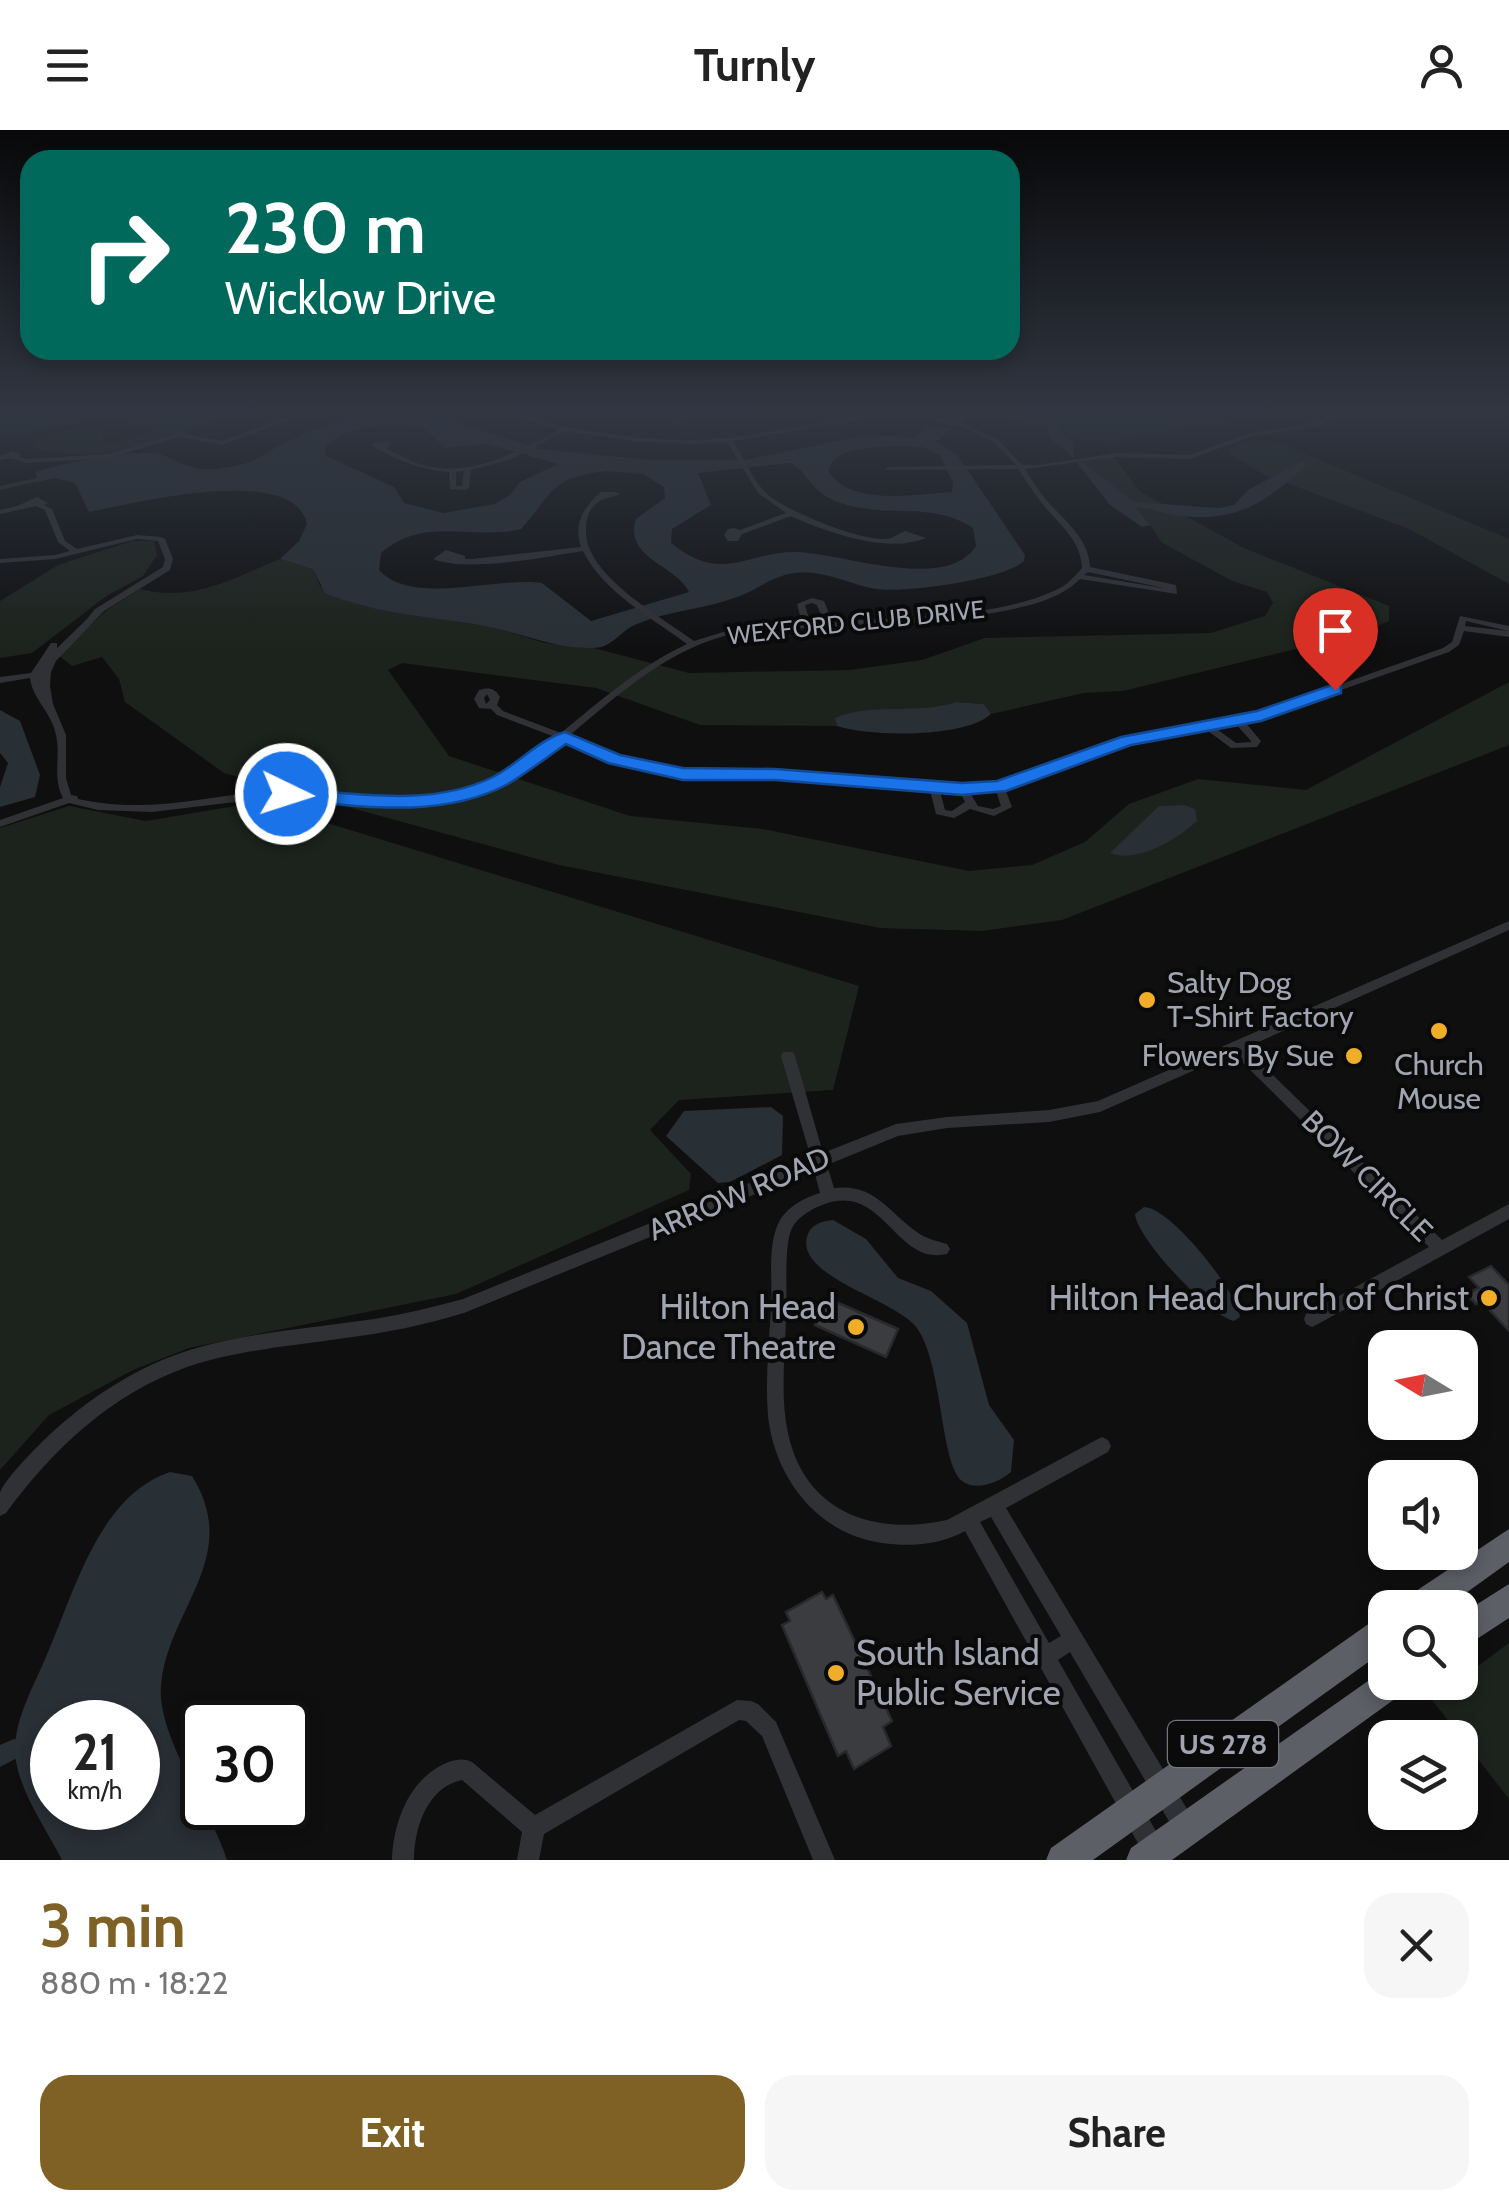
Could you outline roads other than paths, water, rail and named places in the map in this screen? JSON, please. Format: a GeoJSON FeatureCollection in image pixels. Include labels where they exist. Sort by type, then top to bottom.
{"type":"FeatureCollection","features":[{"type":"Feature","properties":{"kind":"highway"},"geometry":{"type":"LineString","coordinates":[[1444,1590],[1509,1544]]}},
{"type":"Feature","properties":{"kind":"highway"},"geometry":{"type":"LineString","coordinates":[[1478,1622],[1509,1600]]}},
{"type":"Feature","properties":{"kind":"highway","name":"US 278"},"geometry":{"type":"LineString","coordinates":[[1063,1860],[1368,1643]]}},
{"type":"Feature","properties":{"kind":"highway","name":"US 278"},"geometry":{"type":"LineString","coordinates":[[1149,1856],[1368,1699]]}},
{"type":"Feature","properties":{"kind":"street"},"geometry":{"type":"LineString","coordinates":[[762,491],[790,514],[832,529],[893,540]]}},
{"type":"Feature","properties":{"kind":"street"},"geometry":{"type":"LineString","coordinates":[[1034,491],[1082,544],[1084,573]]}},
{"type":"Feature","properties":{"kind":"street"},"geometry":{"type":"LineString","coordinates":[[598,498],[582,520],[582,548],[598,571],[692,643]]}},
{"type":"Feature","properties":{"kind":"street"},"geometry":{"type":"LineString","coordinates":[[0,512],[37,499],[44,501],[40,506],[48,509],[62,542],[76,552]]}},
{"type":"Feature","properties":{"kind":"street"},"geometry":{"type":"LineString","coordinates":[[739,533],[790,514]]}},
{"type":"Feature","properties":{"kind":"street"},"geometry":{"type":"LineString","coordinates":[[0,561],[76,552],[137,537],[161,539],[169,559],[167,568],[101,609],[38,674],[0,680]]}},
{"type":"Feature","properties":{"kind":"street"},"geometry":{"type":"LineString","coordinates":[[462,558],[582,548]]}},
{"type":"Feature","properties":{"kind":"street"},"geometry":{"type":"LineString","coordinates":[[1084,573],[1173,587],[1174,592],[1084,573]]}},
{"type":"Feature","properties":{"kind":"street","name":"WEXFORD CLUB DRIVE"},"geometry":{"type":"LineString","coordinates":[[72,795],[119,812],[144,813],[260,793],[410,802],[463,794],[510,774],[565,737],[652,664],[692,643],[738,630],[938,618],[1031,603],[1062,592],[1084,573]]}},
{"type":"Feature","properties":{"kind":"street"},"geometry":{"type":"LineString","coordinates":[[806,626],[801,604],[812,600],[821,603],[829,624]]}},
{"type":"Feature","properties":{"kind":"street"},"geometry":{"type":"LineString","coordinates":[[491,704],[500,712],[614,759],[666,772],[962,789],[999,786],[1127,740],[1238,720],[1446,650],[1456,643],[1460,628],[1509,631]]}},
{"type":"Feature","properties":{"kind":"street"},"geometry":{"type":"LineString","coordinates":[[38,674],[62,736],[60,786],[72,795]]}},
{"type":"Feature","properties":{"kind":"street"},"geometry":{"type":"LineString","coordinates":[[1208,726],[1234,746],[1254,746],[1256,740],[1238,720]]}},
{"type":"Feature","properties":{"kind":"street"},"geometry":{"type":"LineString","coordinates":[[962,789],[970,804],[983,812],[1005,810],[1006,801],[999,786]]}},
{"type":"Feature","properties":{"kind":"street"},"geometry":{"type":"LineString","coordinates":[[934,787],[940,812],[954,815],[970,804]]}},
{"type":"Feature","properties":{"kind":"street"},"geometry":{"type":"LineString","coordinates":[[4,823],[72,795]]}},
{"type":"Feature","properties":{"kind":"street","name":"ARROW ROAD"},"geometry":{"type":"LineString","coordinates":[[0,1507],[23,1474],[80,1418],[157,1370],[224,1349],[337,1335],[426,1318],[574,1262],[818,1160],[922,1124],[1030,1120],[1071,1114],[1238,1048],[1509,925]]}},
{"type":"Feature","properties":{"kind":"street","name":"BOW CIRCLE"},"geometry":{"type":"LineString","coordinates":[[1238,1048],[1441,1249],[1509,1211]]}},
{"type":"Feature","properties":{"kind":"street"},"geometry":{"type":"LineString","coordinates":[[788,1056],[828,1194]]}},
{"type":"Feature","properties":{"kind":"street"},"geometry":{"type":"LineString","coordinates":[[942,1248],[918,1244],[889,1213],[866,1198],[828,1194],[791,1216],[783,1232],[777,1350],[779,1428],[788,1458],[824,1506],[867,1532],[890,1538],[922,1537],[968,1519],[1102,1446]]}},
{"type":"Feature","properties":{"kind":"street"},"geometry":{"type":"LineString","coordinates":[[1312,1319],[1441,1249]]}},
{"type":"Feature","properties":{"kind":"street"},"geometry":{"type":"LineString","coordinates":[[994,1504],[1186,1829]]}},
{"type":"Feature","properties":{"kind":"street"},"geometry":{"type":"LineString","coordinates":[[968,1519],[1132,1811],[1149,1856]]}},
{"type":"Feature","properties":{"kind":"street"},"geometry":{"type":"LineString","coordinates":[[1045,1656],[1074,1639]]}},
{"type":"Feature","properties":{"kind":"street"},"geometry":{"type":"LineString","coordinates":[[528,1860],[534,1828],[716,1719],[750,1710],[770,1729],[824,1860]]}},
{"type":"Feature","properties":{"kind":"street"},"geometry":{"type":"LineString","coordinates":[[404,1860],[406,1828],[416,1807],[432,1785],[455,1768],[464,1768],[534,1828]]}},
{"type":"Feature","properties":{"kind":"waterway"},"geometry":{"type":"LineString","coordinates":[[0,1757],[14,1749]]}},
{"type":"Feature","properties":{"kind":"place","name":"Salty Dog T-Shirt Factory"},"geometry":{"type":"Point","coordinates":[1147,1000]}},
{"type":"Feature","properties":{"kind":"place","name":"Church Mouse"},"geometry":{"type":"Point","coordinates":[1439,1031]}},
{"type":"Feature","properties":{"kind":"place","name":"Flowers By Sue"},"geometry":{"type":"Point","coordinates":[1354,1056]}},
{"type":"Feature","properties":{"kind":"place","name":"Hilton Head Church of Christ"},"geometry":{"type":"Point","coordinates":[1489,1298]}},
{"type":"Feature","properties":{"kind":"place","name":"Hilton Head Dance Theatre"},"geometry":{"type":"Point","coordinates":[856,1327]}},
{"type":"Feature","properties":{"kind":"place","name":"South Island Public Service"},"geometry":{"type":"Point","coordinates":[836,1673]}}]}
